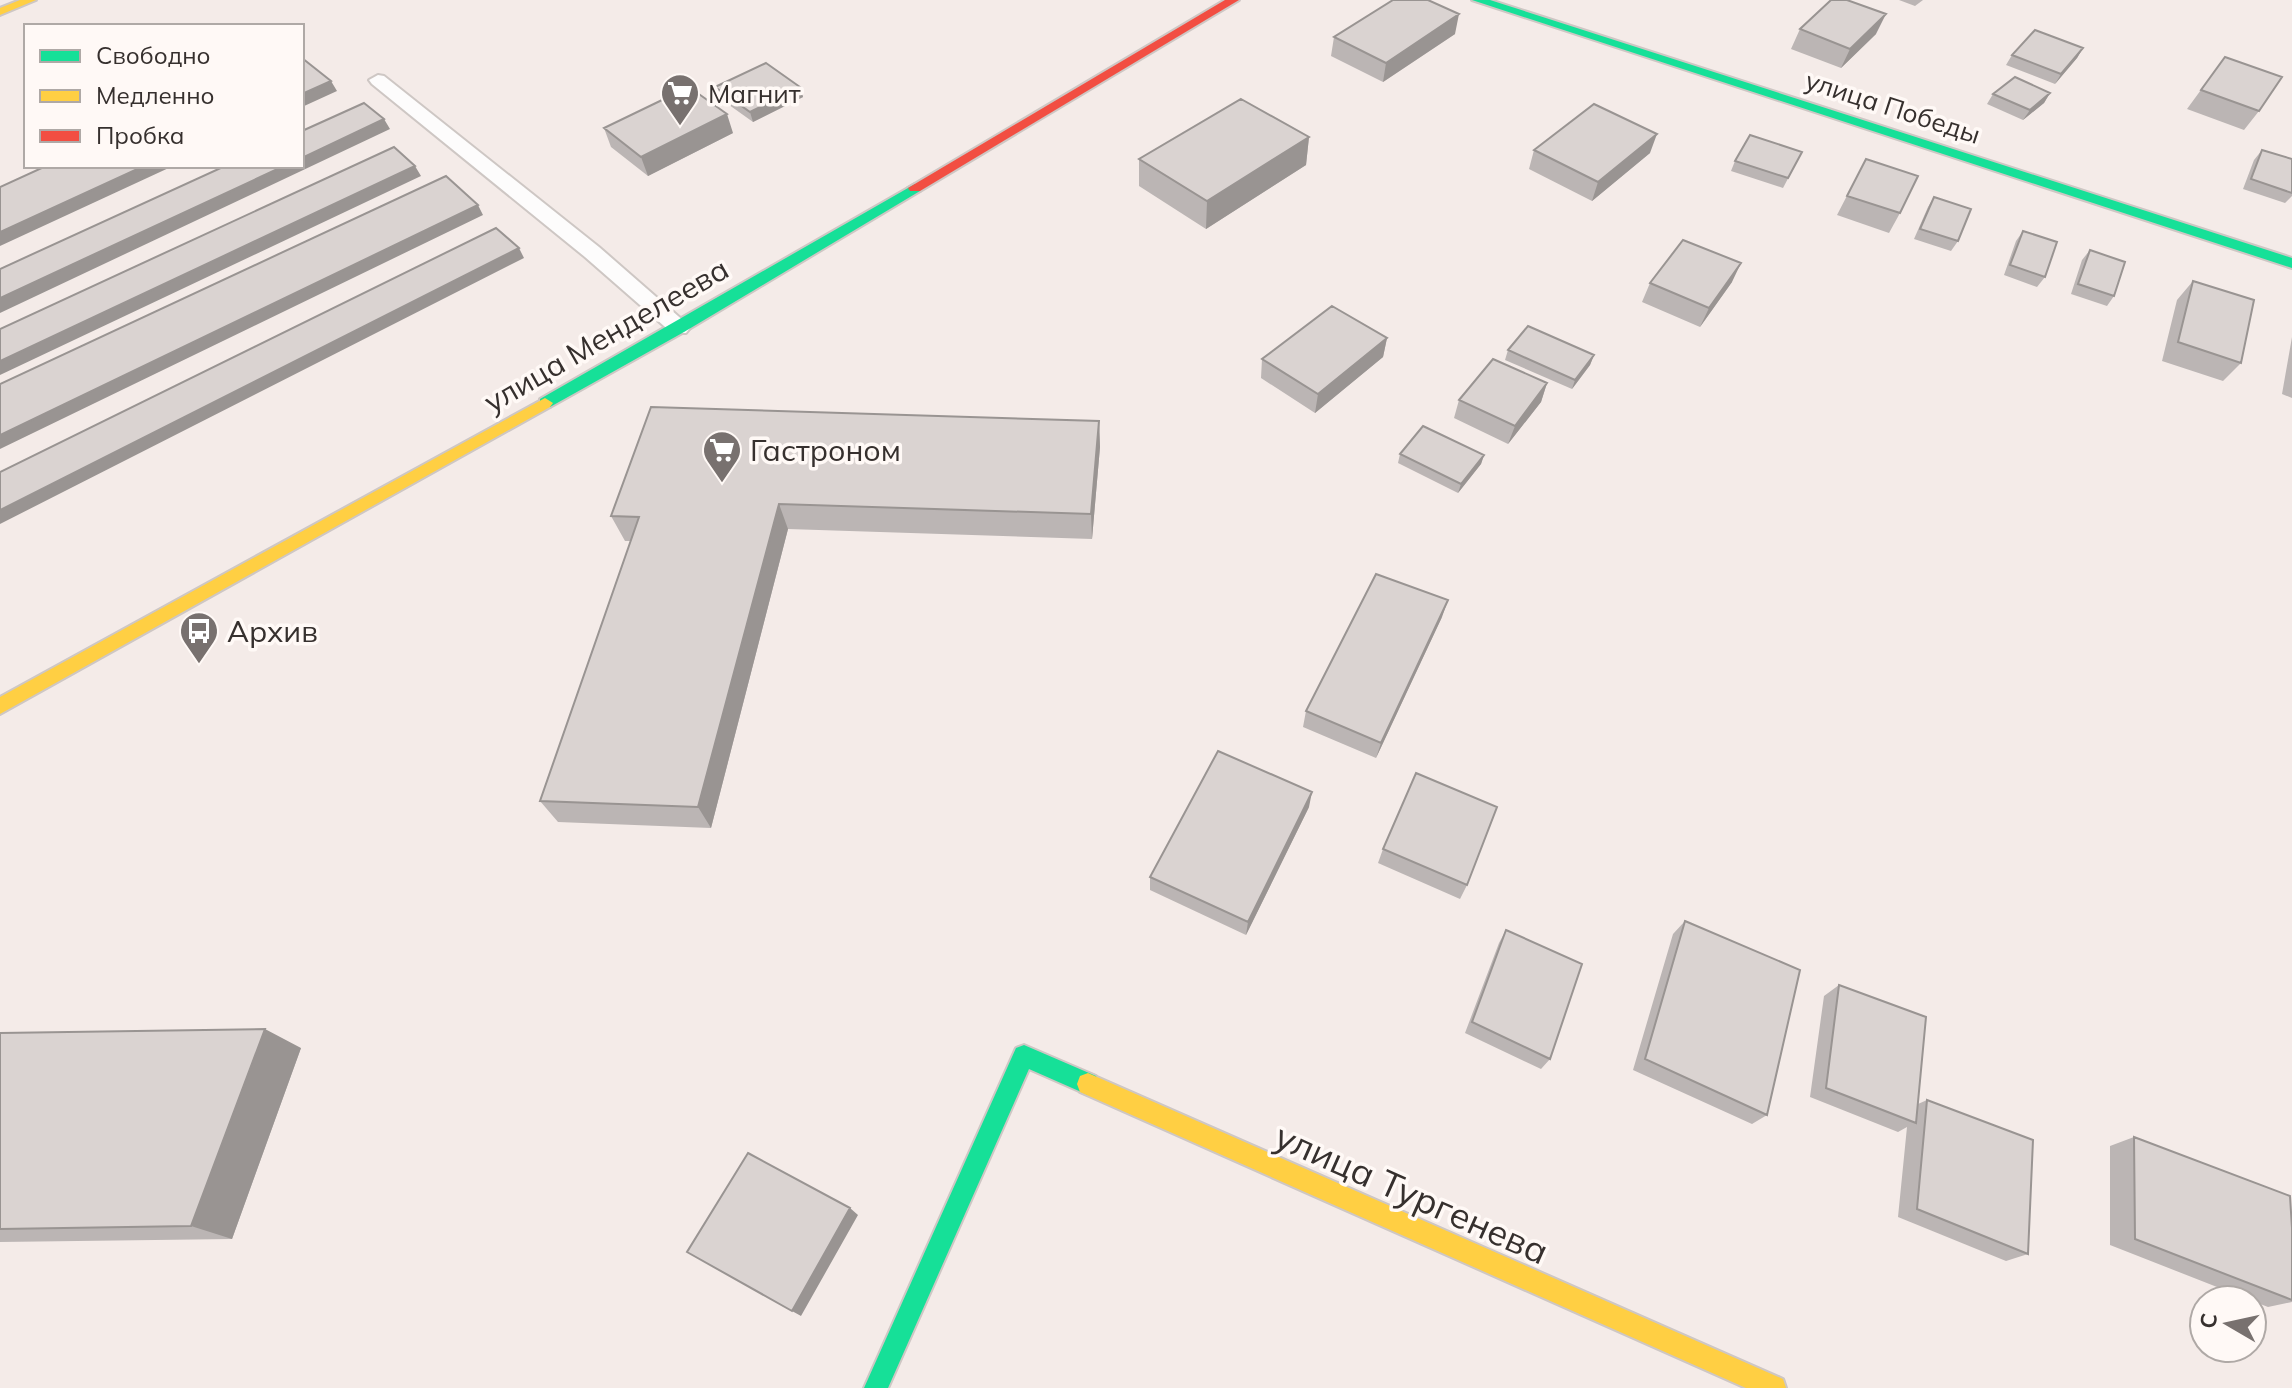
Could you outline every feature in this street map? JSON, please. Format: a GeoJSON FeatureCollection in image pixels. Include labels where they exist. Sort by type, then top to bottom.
{"type":"FeatureCollection","features":[{"type":"Feature","properties":{"kind":"main road"},"geometry":{"type":"LineString","coordinates":[[0,12],[30,0]]}},
{"type":"Feature","properties":{"kind":"main road","name":"улица Менделеева"},"geometry":{"type":"LineString","coordinates":[[0,706],[679,328],[1233,0]]}},
{"type":"Feature","properties":{"kind":"main road","name":"улица Победы"},"geometry":{"type":"LineString","coordinates":[[1478,0],[2292,263]]}},
{"type":"Feature","properties":{"kind":"main road","name":"улица Тургенева"},"geometry":{"type":"LineString","coordinates":[[876,1388],[1024,1056],[1774,1388]]}},
{"type":"Feature","properties":{"kind":"lane"},"geometry":{"type":"LineString","coordinates":[[378,80],[592,252],[679,328]]}},
{"type":"Feature","properties":{"kind":"building"},"geometry":{"type":"Polygon","coordinates":[[[1393,0],[1428,0],[1459,14],[1386,63],[1334,37],[1393,0]]]}},
{"type":"Feature","properties":{"kind":"building"},"geometry":{"type":"Polygon","coordinates":[[[1831,0],[1847,0],[1886,14],[1850,49],[1800,29],[1831,0]]]}},
{"type":"Feature","properties":{"kind":"building"},"geometry":{"type":"Polygon","coordinates":[[[2035,30],[2083,48],[2061,74],[2012,55],[2035,30]]]}},
{"type":"Feature","properties":{"kind":"building"},"geometry":{"type":"Polygon","coordinates":[[[2225,57],[2282,77],[2259,111],[2201,90],[2225,57]]]}},
{"type":"Feature","properties":{"kind":"building"},"geometry":{"type":"Polygon","coordinates":[[[304,60],[331,81],[304,93],[304,60]]]}},
{"type":"Feature","properties":{"kind":"building"},"geometry":{"type":"Polygon","coordinates":[[[766,63],[800,87],[750,112],[715,87],[766,63]]]}},
{"type":"Feature","properties":{"kind":"building"},"geometry":{"type":"Polygon","coordinates":[[[2015,77],[2050,93],[2030,110],[1993,94],[2015,77]]]}},
{"type":"Feature","properties":{"kind":"building"},"geometry":{"type":"Polygon","coordinates":[[[689,87],[727,114],[641,157],[604,128],[689,87]]]}},
{"type":"Feature","properties":{"kind":"building"},"geometry":{"type":"Polygon","coordinates":[[[1241,99],[1309,137],[1207,201],[1139,159],[1241,99]]]}},
{"type":"Feature","properties":{"kind":"building"},"geometry":{"type":"Polygon","coordinates":[[[364,103],[384,119],[304,157],[304,130],[364,103]]]}},
{"type":"Feature","properties":{"kind":"building"},"geometry":{"type":"Polygon","coordinates":[[[1594,104],[1657,134],[1598,182],[1534,150],[1594,104]]]}},
{"type":"Feature","properties":{"kind":"building"},"geometry":{"type":"Polygon","coordinates":[[[1750,135],[1802,152],[1788,178],[1735,161],[1750,135]]]}},
{"type":"Feature","properties":{"kind":"building"},"geometry":{"type":"Polygon","coordinates":[[[394,147],[415,166],[0,361],[0,329],[394,147]]]}},
{"type":"Feature","properties":{"kind":"building"},"geometry":{"type":"Polygon","coordinates":[[[2262,150],[2292,159],[2292,193],[2251,179],[2262,150]]]}},
{"type":"Feature","properties":{"kind":"building"},"geometry":{"type":"Polygon","coordinates":[[[1866,159],[1918,176],[1900,213],[1847,196],[1866,159]]]}},
{"type":"Feature","properties":{"kind":"building"},"geometry":{"type":"Polygon","coordinates":[[[42,168],[140,168],[0,232],[0,187],[42,168]]]}},
{"type":"Feature","properties":{"kind":"building"},"geometry":{"type":"Polygon","coordinates":[[[221,168],[280,168],[0,298],[0,269],[221,168]]]}},
{"type":"Feature","properties":{"kind":"building"},"geometry":{"type":"Polygon","coordinates":[[[446,176],[478,205],[0,435],[0,384],[446,176]]]}},
{"type":"Feature","properties":{"kind":"building"},"geometry":{"type":"Polygon","coordinates":[[[1934,197],[1971,209],[1958,241],[1920,229],[1934,197]]]}},
{"type":"Feature","properties":{"kind":"building"},"geometry":{"type":"Polygon","coordinates":[[[496,228],[519,248],[0,510],[0,472],[496,228]]]}},
{"type":"Feature","properties":{"kind":"building"},"geometry":{"type":"Polygon","coordinates":[[[2023,231],[2057,242],[2045,277],[2010,265],[2023,231]]]}},
{"type":"Feature","properties":{"kind":"building"},"geometry":{"type":"Polygon","coordinates":[[[1683,240],[1741,263],[1709,308],[1650,283],[1683,240]]]}},
{"type":"Feature","properties":{"kind":"building"},"geometry":{"type":"Polygon","coordinates":[[[2090,250],[2125,262],[2114,296],[2078,284],[2090,250]]]}},
{"type":"Feature","properties":{"kind":"building"},"geometry":{"type":"Polygon","coordinates":[[[2193,281],[2254,300],[2241,363],[2178,342],[2193,281]]]}},
{"type":"Feature","properties":{"kind":"building"},"geometry":{"type":"Polygon","coordinates":[[[1332,306],[1387,338],[1318,394],[1262,359],[1332,306]]]}},
{"type":"Feature","properties":{"kind":"building"},"geometry":{"type":"Polygon","coordinates":[[[1528,326],[1594,355],[1575,380],[1508,350],[1528,326]]]}},
{"type":"Feature","properties":{"kind":"building"},"geometry":{"type":"Polygon","coordinates":[[[1493,359],[1547,383],[1515,426],[1459,400],[1493,359]]]}},
{"type":"Feature","properties":{"kind":"building"},"geometry":{"type":"Polygon","coordinates":[[[651,407],[1099,421],[1091,514],[779,504],[698,807],[540,801],[639,517],[611,516],[651,407]]]}},
{"type":"Feature","properties":{"kind":"building"},"geometry":{"type":"Polygon","coordinates":[[[1423,426],[1484,455],[1461,484],[1400,454],[1423,426]]]}},
{"type":"Feature","properties":{"kind":"building"},"geometry":{"type":"Polygon","coordinates":[[[1376,574],[1448,600],[1381,743],[1306,711],[1376,574]]]}},
{"type":"Feature","properties":{"kind":"building"},"geometry":{"type":"Polygon","coordinates":[[[1218,751],[1312,792],[1248,922],[1150,877],[1218,751]]]}},
{"type":"Feature","properties":{"kind":"building"},"geometry":{"type":"Polygon","coordinates":[[[1416,773],[1497,807],[1467,885],[1383,849],[1416,773]]]}},
{"type":"Feature","properties":{"kind":"building"},"geometry":{"type":"Polygon","coordinates":[[[1685,921],[1800,970],[1767,1115],[1645,1059],[1685,921]]]}},
{"type":"Feature","properties":{"kind":"building"},"geometry":{"type":"Polygon","coordinates":[[[1506,930],[1582,964],[1550,1059],[1472,1022],[1506,930]]]}},
{"type":"Feature","properties":{"kind":"building"},"geometry":{"type":"Polygon","coordinates":[[[1839,985],[1926,1017],[1916,1123],[1826,1088],[1839,985]]]}},
{"type":"Feature","properties":{"kind":"building"},"geometry":{"type":"Polygon","coordinates":[[[265,1029],[191,1226],[0,1229],[0,1033],[265,1029]]]}},
{"type":"Feature","properties":{"kind":"building"},"geometry":{"type":"Polygon","coordinates":[[[1927,1100],[2033,1140],[2028,1254],[1917,1209],[1927,1100]]]}},
{"type":"Feature","properties":{"kind":"building"},"geometry":{"type":"Polygon","coordinates":[[[2134,1137],[2290,1196],[2292,1300],[2268,1291],[2268,1284],[2251,1284],[2135,1239],[2134,1137]]]}},
{"type":"Feature","properties":{"kind":"building"},"geometry":{"type":"Polygon","coordinates":[[[748,1153],[850,1208],[792,1311],[687,1252],[748,1153]]]}},
{"type":"Feature","properties":{"kind":"traffic: fast"},"geometry":{"type":"LineString","coordinates":[[1478,0],[2292,263]]}},
{"type":"Feature","properties":{"kind":"traffic: fast"},"geometry":{"type":"LineString","coordinates":[[545,403],[679,328],[915,188]]}},
{"type":"Feature","properties":{"kind":"traffic: fast"},"geometry":{"type":"LineString","coordinates":[[876,1388],[1024,1056],[1088,1084]]}},
{"type":"Feature","properties":{"kind":"traffic: slow"},"geometry":{"type":"LineString","coordinates":[[0,12],[30,0]]}},
{"type":"Feature","properties":{"kind":"traffic: slow"},"geometry":{"type":"LineString","coordinates":[[0,706],[545,403]]}},
{"type":"Feature","properties":{"kind":"traffic: slow"},"geometry":{"type":"LineString","coordinates":[[1088,1084],[1774,1388]]}},
{"type":"Feature","properties":{"kind":"traffic: jam"},"geometry":{"type":"LineString","coordinates":[[915,188],[1233,0]]}},
{"type":"Feature","properties":{"kind":"place","name":"Магнит"},"geometry":{"type":"Point","coordinates":[680,127]}},
{"type":"Feature","properties":{"kind":"place","name":"Гастроном"},"geometry":{"type":"Point","coordinates":[722,484]}},
{"type":"Feature","properties":{"kind":"place","name":"Архив"},"geometry":{"type":"Point","coordinates":[199,665]}}]}
